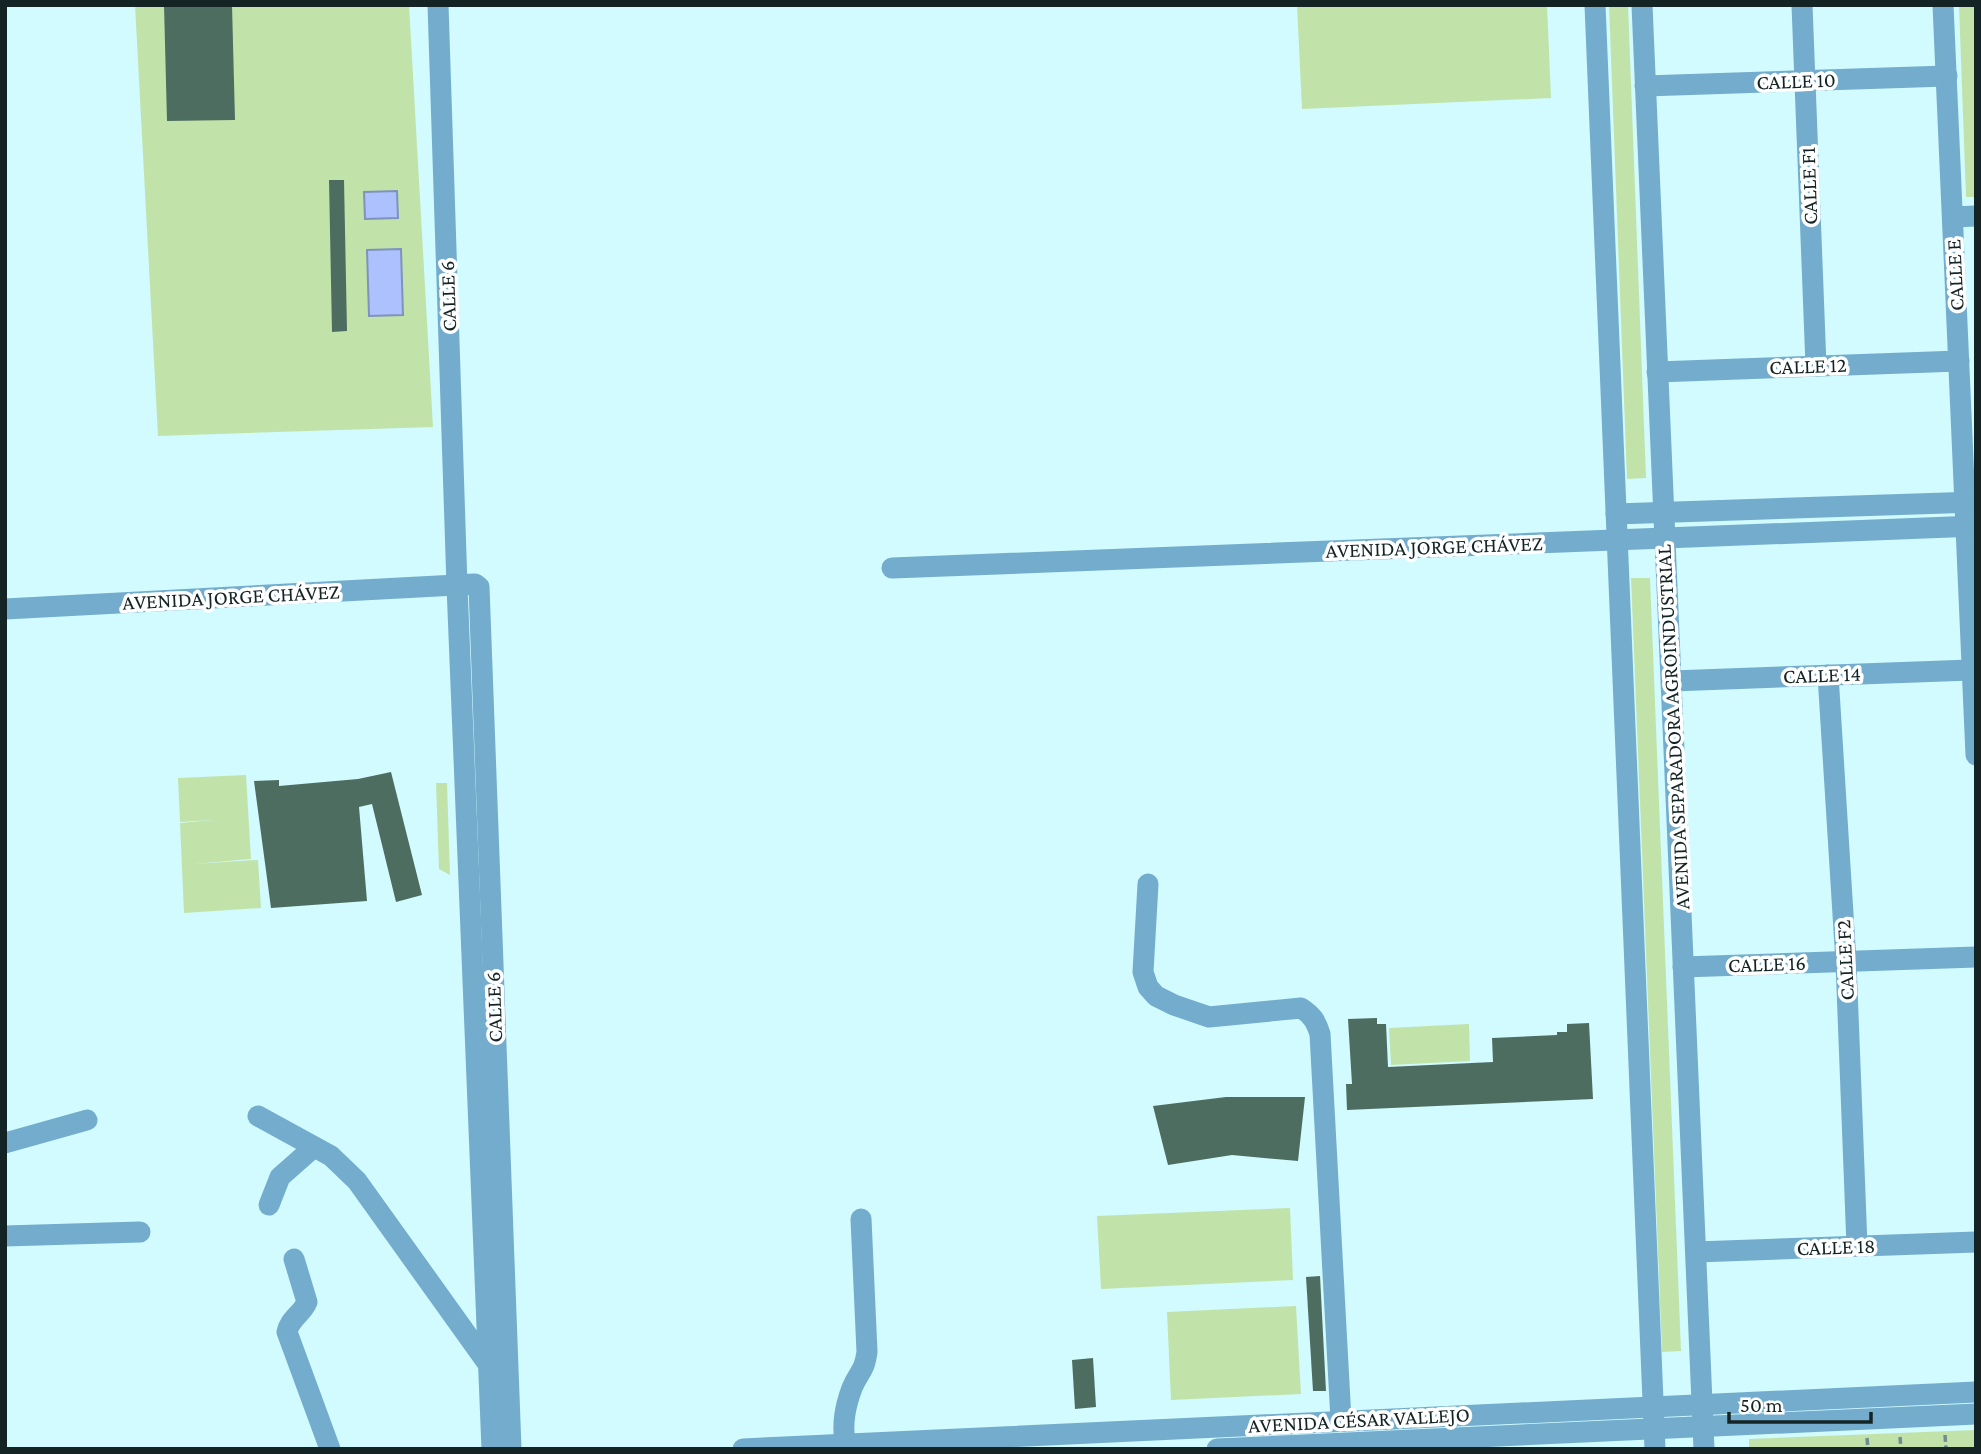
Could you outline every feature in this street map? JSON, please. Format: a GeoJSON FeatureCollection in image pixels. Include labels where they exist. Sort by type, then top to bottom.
{"type":"FeatureCollection","features":[{"type":"Feature","properties":{"kind":"street","name":"CALLE 6"},"geometry":{"type":"LineString","coordinates":[[438,5],[457,586],[473,722],[500,1402],[492,1449]]}},
{"type":"Feature","properties":{"kind":"street"},"geometry":{"type":"LineString","coordinates":[[1595,5],[1654,1428]]}},
{"type":"Feature","properties":{"kind":"street","name":"AVENIDA SEPARADORA AGROINDUSTRIAL"},"geometry":{"type":"LineString","coordinates":[[1642,5],[1704,1449]]}},
{"type":"Feature","properties":{"kind":"street","name":"CALLE F1"},"geometry":{"type":"LineString","coordinates":[[1802,5],[1816,366]]}},
{"type":"Feature","properties":{"kind":"street","name":"CALLE E"},"geometry":{"type":"LineString","coordinates":[[1944,5],[1959,361],[1970,502],[1971,670],[1976,755]]}},
{"type":"Feature","properties":{"kind":"street","name":"CALLE 10"},"geometry":{"type":"LineString","coordinates":[[1645,86],[1947,76]]}},
{"type":"Feature","properties":{"kind":"street"},"geometry":{"type":"LineString","coordinates":[[1953,217],[1976,216]]}},
{"type":"Feature","properties":{"kind":"street","name":"CALLE 12"},"geometry":{"type":"LineString","coordinates":[[1657,372],[1959,361]]}},
{"type":"Feature","properties":{"kind":"street"},"geometry":{"type":"LineString","coordinates":[[1616,514],[1970,502]]}},
{"type":"Feature","properties":{"kind":"street","name":"AVENIDA JORGE CHÁVEZ"},"geometry":{"type":"LineString","coordinates":[[892,568],[1971,526]]}},
{"type":"Feature","properties":{"kind":"street","name":"AVENIDA JORGE CHÁVEZ"},"geometry":{"type":"LineString","coordinates":[[5,609],[457,586]]}},
{"type":"Feature","properties":{"kind":"street","name":"CALLE 14"},"geometry":{"type":"LineString","coordinates":[[1672,681],[1971,670]]}},
{"type":"Feature","properties":{"kind":"street","name":"CALLE F2"},"geometry":{"type":"LineString","coordinates":[[1828,675],[1846,962],[1857,1246]]}},
{"type":"Feature","properties":{"kind":"street"},"geometry":{"type":"LineString","coordinates":[[1148,884],[1143,972],[1148,987],[1156,996],[1209,1017],[1301,1008],[1312,1015],[1317,1024],[1320,1034],[1341,1420]]}},
{"type":"Feature","properties":{"kind":"street","name":"CALLE 16"},"geometry":{"type":"LineString","coordinates":[[1683,967],[1976,957]]}},
{"type":"Feature","properties":{"kind":"street"},"geometry":{"type":"LineString","coordinates":[[258,1116],[331,1156],[357,1181],[488,1364]]}},
{"type":"Feature","properties":{"kind":"street"},"geometry":{"type":"LineString","coordinates":[[5,1143],[87,1120]]}},
{"type":"Feature","properties":{"kind":"street"},"geometry":{"type":"LineString","coordinates":[[269,1205],[280,1177],[314,1147]]}},
{"type":"Feature","properties":{"kind":"street"},"geometry":{"type":"LineString","coordinates":[[845,1444],[842,1422],[853,1385],[865,1368],[867,1352],[860,1219]]}},
{"type":"Feature","properties":{"kind":"street"},"geometry":{"type":"LineString","coordinates":[[5,1236],[140,1232]]}},
{"type":"Feature","properties":{"kind":"street","name":"CALLE 18"},"geometry":{"type":"LineString","coordinates":[[1696,1252],[1976,1242]]}},
{"type":"Feature","properties":{"kind":"street"},"geometry":{"type":"LineString","coordinates":[[294,1259],[307,1302],[304,1309],[289,1323],[287,1332],[330,1449]]}},
{"type":"Feature","properties":{"kind":"street","name":"CALLE 6"},"geometry":{"type":"LineString","coordinates":[[497,1332],[488,1364],[511,1449]]}},
{"type":"Feature","properties":{"kind":"street","name":"AVENIDA CÉSAR VALLEJO"},"geometry":{"type":"LineString","coordinates":[[1217,1449],[1654,1428],[1702,1415],[1976,1392]]}},
{"type":"Feature","properties":{"kind":"street","name":"AVENIDA CÉSAR VALLEJO"},"geometry":{"type":"LineString","coordinates":[[1702,1415],[1976,1414]]}},
{"type":"Feature","properties":{"kind":"street","name":"AVENIDA CÉSAR VALLEJO"},"geometry":{"type":"LineString","coordinates":[[743,1449],[1341,1420],[1654,1428]]}},
{"type":"Feature","properties":{"kind":"path"},"geometry":{"type":"LineString","coordinates":[[1945,1435],[1946,1449]]}},
{"type":"Feature","properties":{"kind":"path"},"geometry":{"type":"LineString","coordinates":[[1900,1437],[1901,1449]]}},
{"type":"Feature","properties":{"kind":"path"},"geometry":{"type":"LineString","coordinates":[[1867,1438],[1868,1449]]}},
{"type":"Feature","properties":{"kind":"green space"},"geometry":{"type":"Polygon","coordinates":[[[135,5],[409,5],[433,427],[158,436],[135,5]]]}},
{"type":"Feature","properties":{"kind":"green space"},"geometry":{"type":"Polygon","coordinates":[[[1297,5],[1547,5],[1551,98],[1302,109],[1297,5]]]}},
{"type":"Feature","properties":{"kind":"green space"},"geometry":{"type":"Polygon","coordinates":[[[1609,5],[1628,5],[1646,478],[1627,479],[1609,5]]]}},
{"type":"Feature","properties":{"kind":"green space"},"geometry":{"type":"Polygon","coordinates":[[[1959,5],[1976,5],[1976,197],[1966,197],[1959,5]]]}},
{"type":"Feature","properties":{"kind":"green space"},"geometry":{"type":"Polygon","coordinates":[[[1631,578],[1650,578],[1681,1351],[1662,1352],[1631,578]]]}},
{"type":"Feature","properties":{"kind":"green space"},"geometry":{"type":"Polygon","coordinates":[[[246,775],[251,859],[193,864],[258,860],[261,908],[184,913],[180,823],[213,820],[180,822],[178,778],[246,775]]]}},
{"type":"Feature","properties":{"kind":"green space"},"geometry":{"type":"Polygon","coordinates":[[[436,783],[447,783],[450,875],[439,869],[436,783]]]}},
{"type":"Feature","properties":{"kind":"green space"},"geometry":{"type":"Polygon","coordinates":[[[1469,1024],[1470,1061],[1391,1065],[1389,1028],[1469,1024]]]}},
{"type":"Feature","properties":{"kind":"green space"},"geometry":{"type":"Polygon","coordinates":[[[1290,1208],[1293,1280],[1101,1289],[1097,1216],[1290,1208]]]}},
{"type":"Feature","properties":{"kind":"green space"},"geometry":{"type":"Polygon","coordinates":[[[1296,1306],[1301,1394],[1171,1400],[1167,1312],[1296,1306]]]}},
{"type":"Feature","properties":{"kind":"green space"},"geometry":{"type":"Polygon","coordinates":[[[1976,1430],[1976,1449],[1749,1449],[1749,1439],[1976,1430]]]}},
{"type":"Feature","properties":{"kind":"water"},"geometry":{"type":"Polygon","coordinates":[[[397,191],[398,218],[365,219],[364,192],[397,191]]]}},
{"type":"Feature","properties":{"kind":"water"},"geometry":{"type":"Polygon","coordinates":[[[401,249],[403,315],[369,316],[367,250],[401,249]]]}},
{"type":"Feature","properties":{"kind":"building"},"geometry":{"type":"Polygon","coordinates":[[[164,5],[232,5],[235,120],[167,121],[164,5]]]}},
{"type":"Feature","properties":{"kind":"building"},"geometry":{"type":"Polygon","coordinates":[[[329,180],[344,180],[347,331],[332,332],[329,180]]]}},
{"type":"Feature","properties":{"kind":"building"},"geometry":{"type":"Polygon","coordinates":[[[391,772],[422,895],[396,902],[372,804],[359,807],[367,901],[271,908],[254,781],[279,780],[279,786],[358,779],[391,772]]]}},
{"type":"Feature","properties":{"kind":"building"},"geometry":{"type":"Polygon","coordinates":[[[1377,1018],[1377,1024],[1386,1024],[1388,1067],[1493,1062],[1492,1038],[1557,1035],[1557,1032],[1567,1032],[1567,1024],[1589,1023],[1593,1099],[1347,1110],[1346,1084],[1352,1084],[1348,1019],[1377,1018]]]}},
{"type":"Feature","properties":{"kind":"building"},"geometry":{"type":"Polygon","coordinates":[[[1226,1097],[1305,1097],[1298,1161],[1232,1155],[1168,1165],[1153,1106],[1226,1097]]]}},
{"type":"Feature","properties":{"kind":"building"},"geometry":{"type":"Polygon","coordinates":[[[1320,1276],[1326,1391],[1313,1391],[1306,1277],[1320,1276]]]}},
{"type":"Feature","properties":{"kind":"building"},"geometry":{"type":"Polygon","coordinates":[[[1093,1358],[1096,1407],[1075,1409],[1072,1360],[1093,1358]]]}}]}
